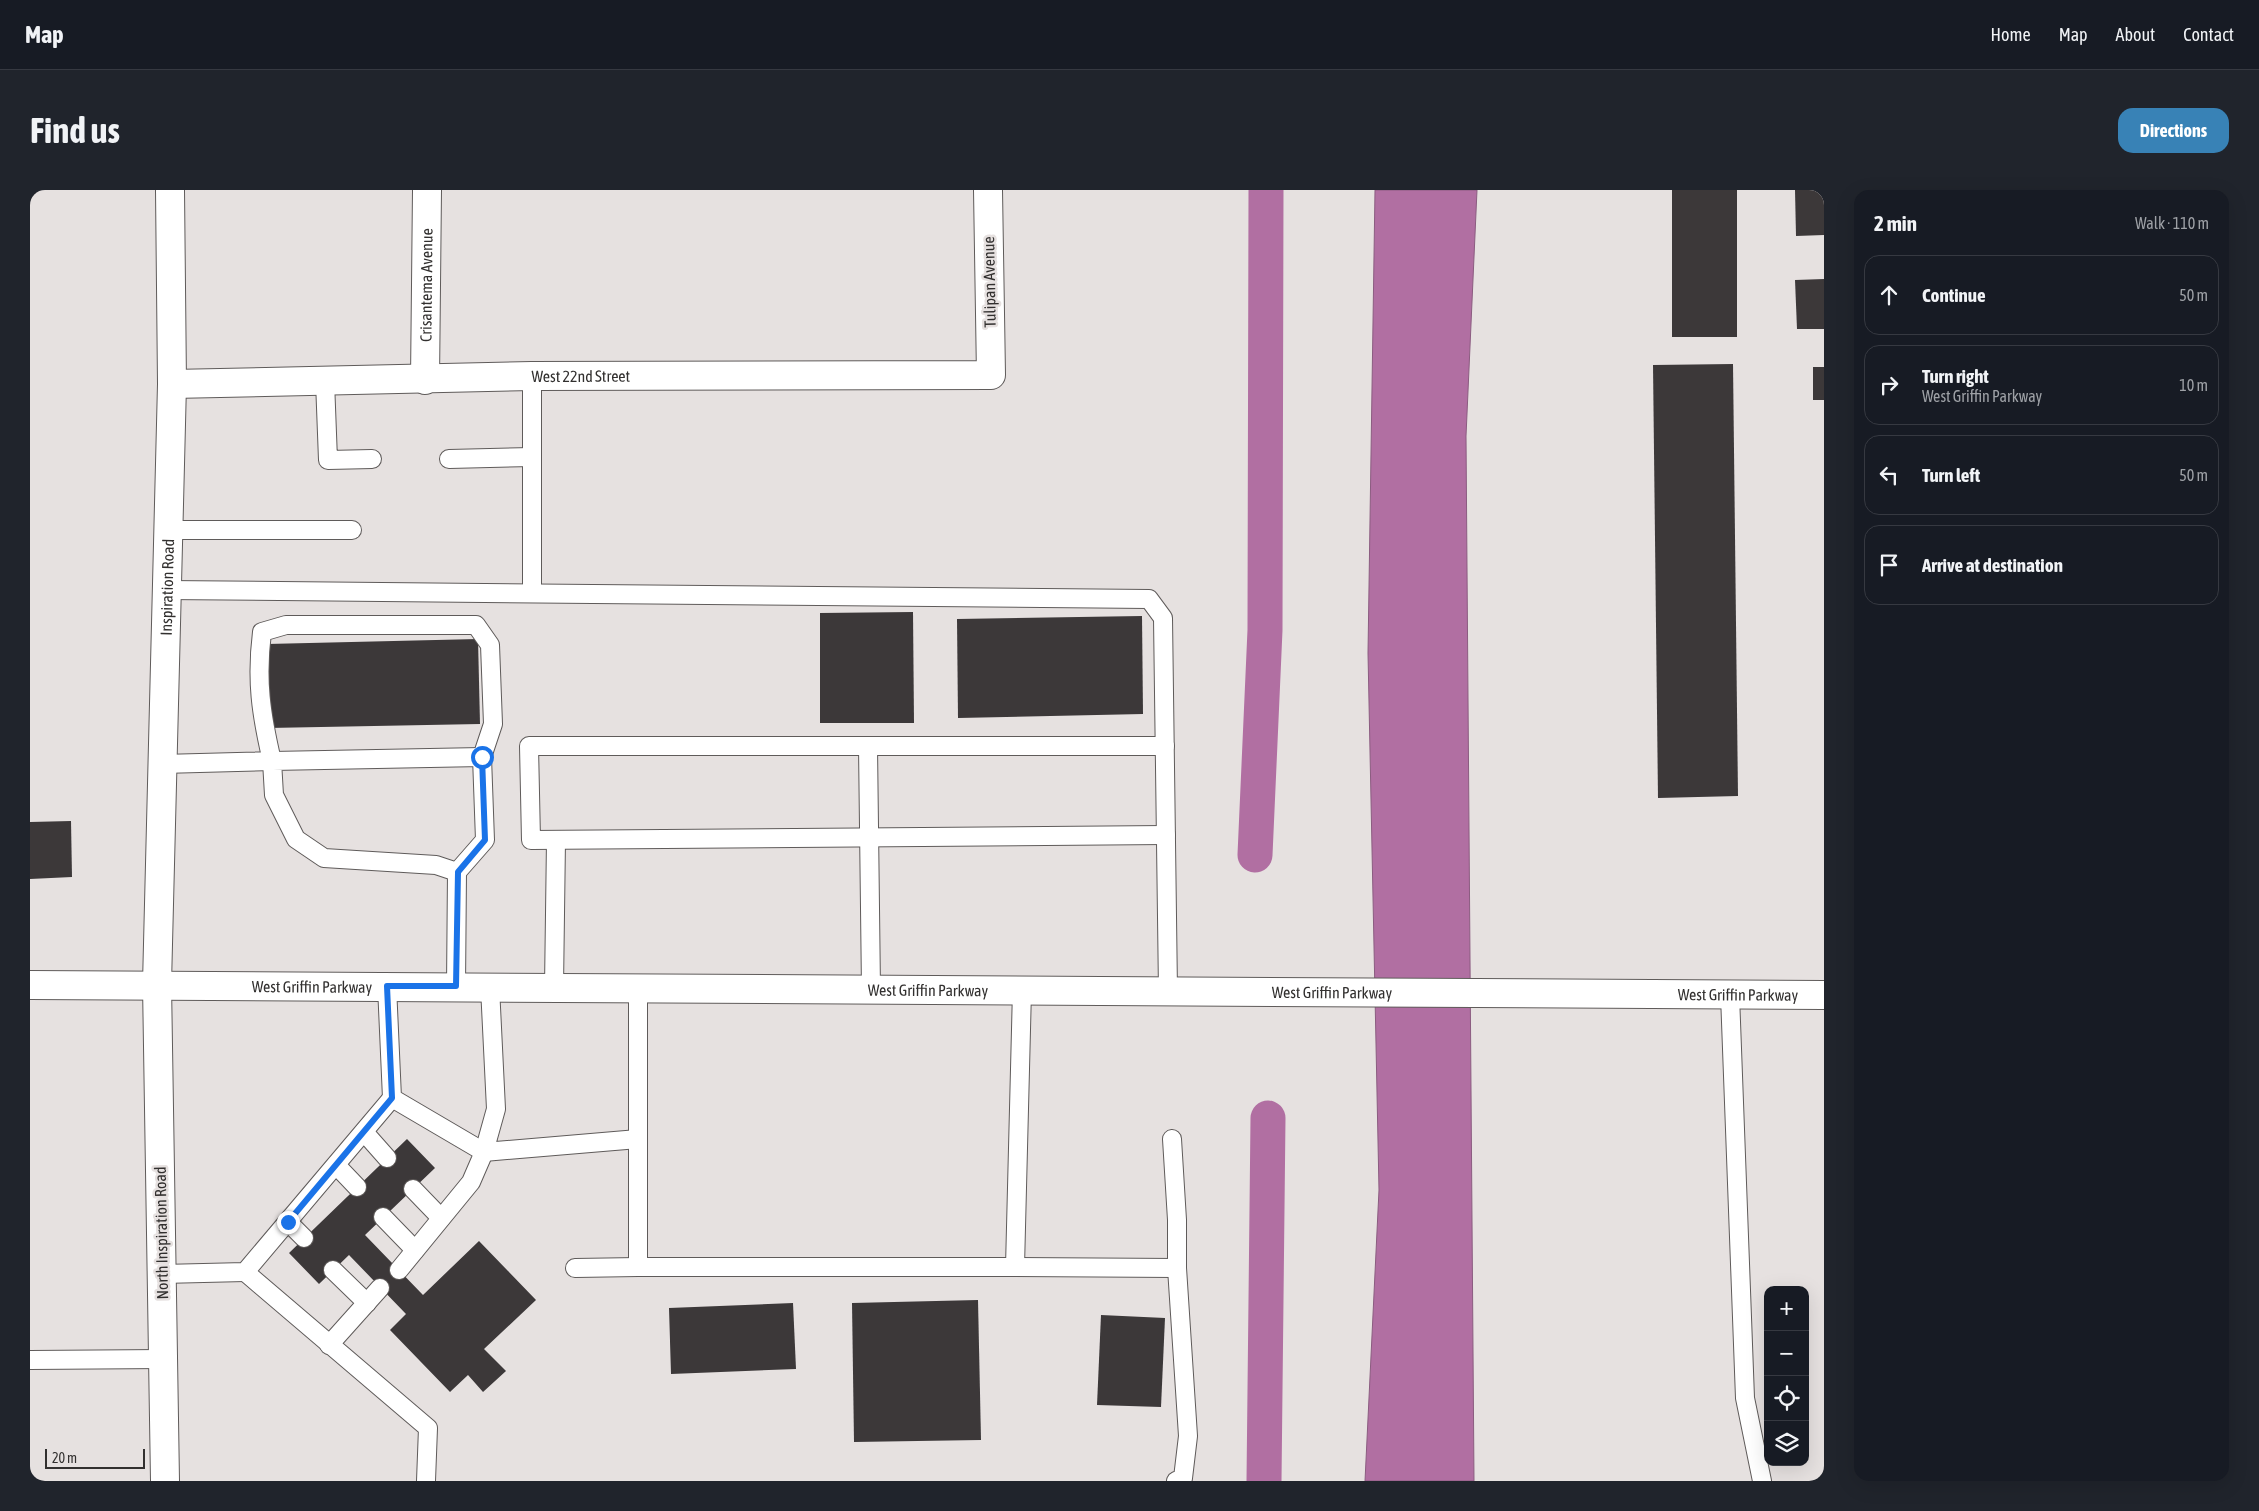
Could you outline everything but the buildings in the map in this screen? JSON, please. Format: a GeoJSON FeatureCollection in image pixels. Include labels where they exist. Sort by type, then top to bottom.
{"type":"FeatureCollection","features":[{"type":"Feature","properties":{"kind":"street","name":"Inspiration Road"},"geometry":{"type":"LineString","coordinates":[[157,984],[172,384],[170,190]]}},
{"type":"Feature","properties":{"kind":"street","name":"Crisantema Avenue"},"geometry":{"type":"LineString","coordinates":[[425,380],[428,190]]}},
{"type":"Feature","properties":{"kind":"street","name":"Tulipan Avenue"},"geometry":{"type":"LineString","coordinates":[[988,190],[991,375]]}},
{"type":"Feature","properties":{"kind":"street","name":"West 22nd Street"},"geometry":{"type":"LineString","coordinates":[[172,384],[425,380],[532,376],[991,375]]}},
{"type":"Feature","properties":{"kind":"street","name":"West Griffin Parkway"},"geometry":{"type":"LineString","coordinates":[[30,985],[157,984],[1824,995]]}},
{"type":"Feature","properties":{"kind":"street","name":"North Inspiration Road"},"geometry":{"type":"LineString","coordinates":[[157,984],[165,1481]]}},
{"type":"Feature","properties":{"kind":"lane"},"geometry":{"type":"LineString","coordinates":[[532,376],[532,592]]}},
{"type":"Feature","properties":{"kind":"lane"},"geometry":{"type":"LineString","coordinates":[[325,381],[328,460],[372,460]]}},
{"type":"Feature","properties":{"kind":"lane"},"geometry":{"type":"LineString","coordinates":[[449,458],[532,457]]}},
{"type":"Feature","properties":{"kind":"lane"},"geometry":{"type":"LineString","coordinates":[[169,530],[352,530]]}},
{"type":"Feature","properties":{"kind":"lane"},"geometry":{"type":"LineString","coordinates":[[166,590],[1149,599],[1163,618],[1168,991]]}},
{"type":"Feature","properties":{"kind":"lane"},"geometry":{"type":"LineString","coordinates":[[456,986],[458,872],[485,840],[482,757],[493,724],[490,645],[476,625],[286,625],[262,632],[258,665],[260,710],[272,761],[274,795],[296,839],[324,858],[436,865],[458,872]]}},
{"type":"Feature","properties":{"kind":"lane"},"geometry":{"type":"LineString","coordinates":[[1165,746],[529,746],[531,840],[1166,835]]}},
{"type":"Feature","properties":{"kind":"lane"},"geometry":{"type":"LineString","coordinates":[[868,746],[871,990]]}},
{"type":"Feature","properties":{"kind":"lane"},"geometry":{"type":"LineString","coordinates":[[162,764],[482,757]]}},
{"type":"Feature","properties":{"kind":"lane"},"geometry":{"type":"LineString","coordinates":[[554,987],[556,840]]}},
{"type":"Feature","properties":{"kind":"lane"},"geometry":{"type":"LineString","coordinates":[[245,1272],[392,1098],[387,986]]}},
{"type":"Feature","properties":{"kind":"lane"},"geometry":{"type":"LineString","coordinates":[[399,1270],[471,1182],[484,1152],[496,1109],[490,987]]}},
{"type":"Feature","properties":{"kind":"lane"},"geometry":{"type":"LineString","coordinates":[[638,988],[638,1267]]}},
{"type":"Feature","properties":{"kind":"lane"},"geometry":{"type":"LineString","coordinates":[[1016,1267],[1022,990]]}},
{"type":"Feature","properties":{"kind":"lane"},"geometry":{"type":"LineString","coordinates":[[1730,995],[1745,1398],[1762,1481]]}},
{"type":"Feature","properties":{"kind":"lane"},"geometry":{"type":"LineString","coordinates":[[392,1098],[484,1152],[638,1139]]}},
{"type":"Feature","properties":{"kind":"lane"},"geometry":{"type":"LineString","coordinates":[[364,1132],[387,1158]]}},
{"type":"Feature","properties":{"kind":"lane"},"geometry":{"type":"LineString","coordinates":[[1172,1139],[1177,1220],[1177,1268],[1188,1436],[1183,1478],[1176,1481]]}},
{"type":"Feature","properties":{"kind":"lane"},"geometry":{"type":"LineString","coordinates":[[336,1165],[357,1187]]}},
{"type":"Feature","properties":{"kind":"lane"},"geometry":{"type":"LineString","coordinates":[[413,1189],[441,1218]]}},
{"type":"Feature","properties":{"kind":"lane"},"geometry":{"type":"LineString","coordinates":[[383,1217],[415,1250]]}},
{"type":"Feature","properties":{"kind":"lane"},"geometry":{"type":"LineString","coordinates":[[288,1222],[304,1238]]}},
{"type":"Feature","properties":{"kind":"lane"},"geometry":{"type":"LineString","coordinates":[[576,1268],[1177,1268]]}},
{"type":"Feature","properties":{"kind":"lane"},"geometry":{"type":"LineString","coordinates":[[333,1270],[366,1303]]}},
{"type":"Feature","properties":{"kind":"lane"},"geometry":{"type":"LineString","coordinates":[[162,1274],[245,1272],[428,1428],[426,1481]]}},
{"type":"Feature","properties":{"kind":"lane"},"geometry":{"type":"LineString","coordinates":[[330,1344],[380,1288]]}},
{"type":"Feature","properties":{"kind":"lane"},"geometry":{"type":"LineString","coordinates":[[30,1360],[163,1359]]}},
{"type":"Feature","properties":{"kind":"shaded area"},"geometry":{"type":"Polygon","coordinates":[[[1375,190],[1477,190],[1466,436],[1474,1481],[1365,1481],[1379,1190],[1368,653],[1375,190]]]}},
{"type":"Feature","properties":{"kind":"waterway"},"geometry":{"type":"LineString","coordinates":[[1255,855],[1265,630],[1266,190]]}},
{"type":"Feature","properties":{"kind":"waterway"},"geometry":{"type":"LineString","coordinates":[[1264,1481],[1268,1118]]}},
{"type":"Feature","properties":{"kind":"route"},"geometry":{"type":"LineString","coordinates":[[288,1222],[392,1098],[387,986],[456,986],[458,872],[485,840],[482,757]]}}]}
